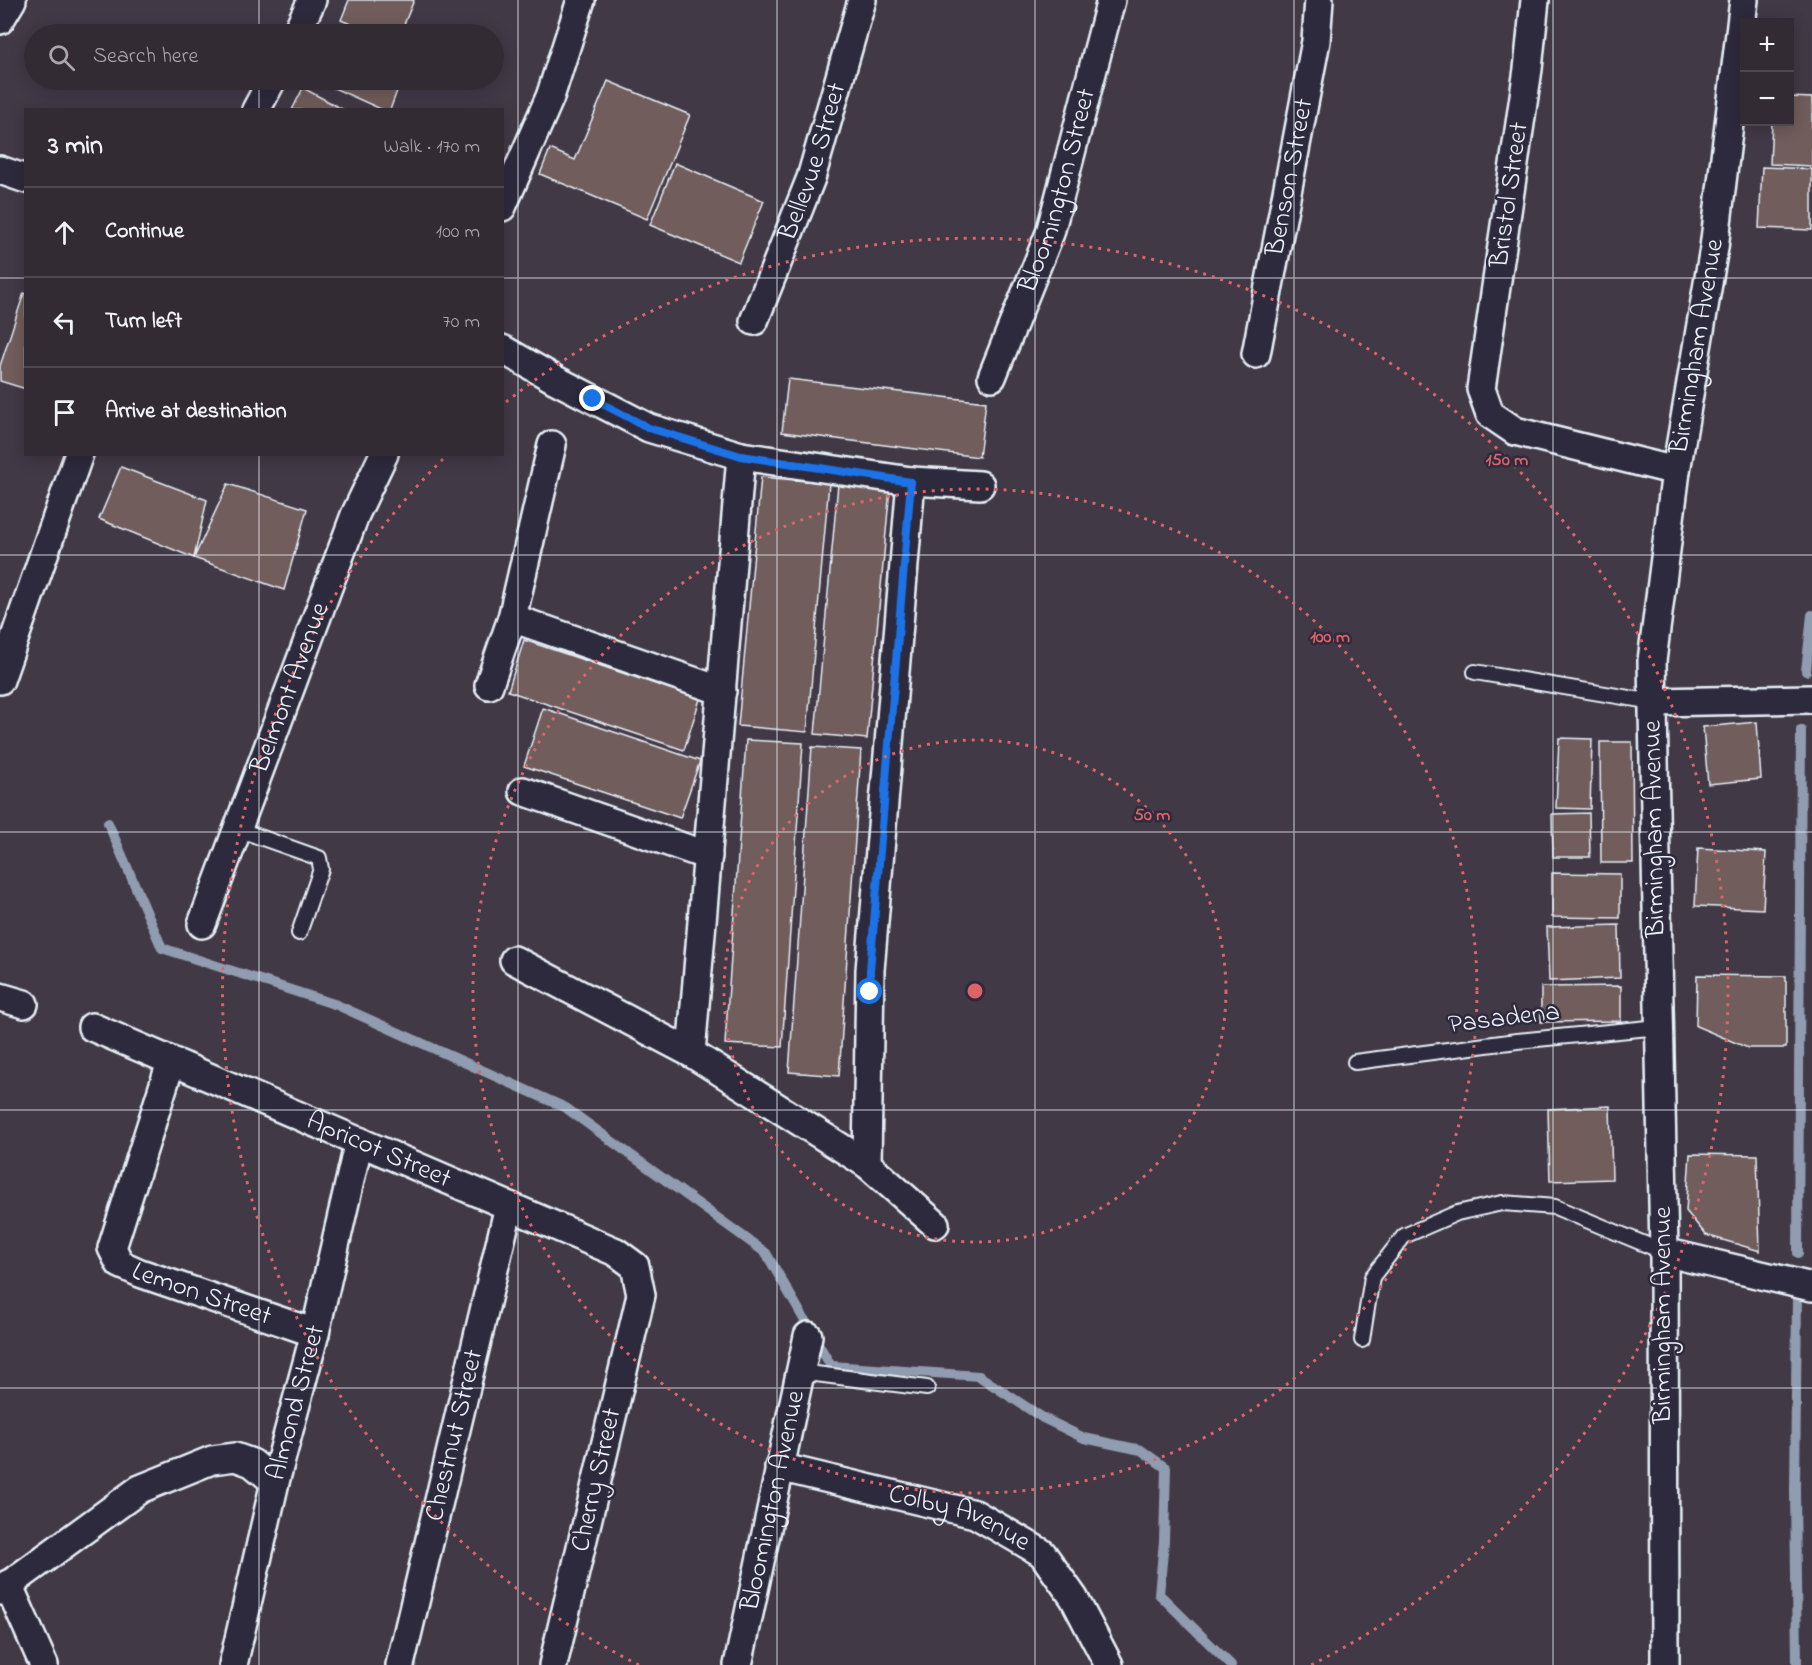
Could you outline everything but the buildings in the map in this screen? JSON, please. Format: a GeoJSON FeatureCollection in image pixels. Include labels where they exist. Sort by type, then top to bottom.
{"type":"FeatureCollection","features":[{"type":"Feature","properties":{"kind":"street"},"geometry":{"type":"LineString","coordinates":[[0,20],[12,0]]}},
{"type":"Feature","properties":{"kind":"street"},"geometry":{"type":"LineString","coordinates":[[301,24],[312,0]]}},
{"type":"Feature","properties":{"kind":"street"},"geometry":{"type":"LineString","coordinates":[[504,202],[550,97],[581,0]]}},
{"type":"Feature","properties":{"kind":"street","name":"Bellevue Street"},"geometry":{"type":"LineString","coordinates":[[754,321],[811,178],[862,0]]}},
{"type":"Feature","properties":{"kind":"street","name":"Bloomington Street"},"geometry":{"type":"LineString","coordinates":[[992,377],[1050,233],[1111,0]]}},
{"type":"Feature","properties":{"kind":"street","name":"Benson Street"},"geometry":{"type":"LineString","coordinates":[[1256,354],[1316,41],[1319,0]]}},
{"type":"Feature","properties":{"kind":"street","name":"Bristol Street"},"geometry":{"type":"LineString","coordinates":[[1535,0],[1528,69],[1481,389],[1490,414],[1515,431],[1676,471]]}},
{"type":"Feature","properties":{"kind":"street","name":"Birmingham Avenue"},"geometry":{"type":"LineString","coordinates":[[1665,1665],[1664,1252],[1653,661],[1676,471],[1714,248],[1744,0]]}},
{"type":"Feature","properties":{"kind":"street"},"geometry":{"type":"LineString","coordinates":[[257,108],[267,90]]}},
{"type":"Feature","properties":{"kind":"street"},"geometry":{"type":"LineString","coordinates":[[0,170],[24,178]]}},
{"type":"Feature","properties":{"kind":"street"},"geometry":{"type":"LineString","coordinates":[[504,350],[649,428],[741,456],[911,482],[980,485]]}},
{"type":"Feature","properties":{"kind":"street"},"geometry":{"type":"LineString","coordinates":[[489,685],[512,618],[552,445]]}},
{"type":"Feature","properties":{"kind":"street"},"geometry":{"type":"LineString","coordinates":[[0,680],[78,456]]}},
{"type":"Feature","properties":{"kind":"street","name":"Belmont Avenue"},"geometry":{"type":"LineString","coordinates":[[201,924],[355,515],[383,456]]}},
{"type":"Feature","properties":{"kind":"street"},"geometry":{"type":"LineString","coordinates":[[691,1053],[741,456]]}},
{"type":"Feature","properties":{"kind":"street"},"geometry":{"type":"LineString","coordinates":[[867,1164],[870,970],[911,482]]}},
{"type":"Feature","properties":{"kind":"street"},"geometry":{"type":"LineString","coordinates":[[512,618],[722,691]]}},
{"type":"Feature","properties":{"kind":"street"},"geometry":{"type":"LineString","coordinates":[[1653,702],[1812,699]]}},
{"type":"Feature","properties":{"kind":"street"},"geometry":{"type":"LineString","coordinates":[[523,791],[708,856]]}},
{"type":"Feature","properties":{"kind":"street"},"geometry":{"type":"LineString","coordinates":[[514,960],[691,1053],[867,1164],[935,1224]]}},
{"type":"Feature","properties":{"kind":"street","name":"Apricot Street"},"geometry":{"type":"LineString","coordinates":[[92,1027],[616,1252],[635,1266],[641,1295]]}},
{"type":"Feature","properties":{"kind":"street","name":"Lemon Street"},"geometry":{"type":"LineString","coordinates":[[171,1062],[112,1248],[120,1263],[140,1273],[315,1334]]}},
{"type":"Feature","properties":{"kind":"street","name":"Almond Street"},"geometry":{"type":"LineString","coordinates":[[233,1665],[275,1482],[315,1334],[359,1141]]}},
{"type":"Feature","properties":{"kind":"street","name":"Chestnut Street"},"geometry":{"type":"LineString","coordinates":[[400,1665],[509,1206]]}},
{"type":"Feature","properties":{"kind":"street"},"geometry":{"type":"LineString","coordinates":[[1664,1252],[1812,1287]]}},
{"type":"Feature","properties":{"kind":"street","name":"Cherry Street"},"geometry":{"type":"LineString","coordinates":[[553,1665],[641,1295]]}},
{"type":"Feature","properties":{"kind":"street","name":"Bloomington Avenue"},"geometry":{"type":"LineString","coordinates":[[738,1665],[808,1336]]}},
{"type":"Feature","properties":{"kind":"street"},"geometry":{"type":"LineString","coordinates":[[44,1665],[4,1587],[140,1489],[212,1460],[235,1457],[252,1463],[275,1482]]}},
{"type":"Feature","properties":{"kind":"street","name":"Colby Avenue"},"geometry":{"type":"LineString","coordinates":[[779,1467],[975,1514],[1042,1553],[1074,1598],[1107,1664]]}},
{"type":"Feature","properties":{"kind":"lane"},"geometry":{"type":"LineString","coordinates":[[1476,672],[1653,702]]}},
{"type":"Feature","properties":{"kind":"lane"},"geometry":{"type":"LineString","coordinates":[[237,829],[319,858],[321,869],[299,933]]}},
{"type":"Feature","properties":{"kind":"lane","name":"Pasadena"},"geometry":{"type":"LineString","coordinates":[[1356,1062],[1516,1041],[1659,1027]]}},
{"type":"Feature","properties":{"kind":"lane"},"geometry":{"type":"LineString","coordinates":[[1362,1340],[1372,1277],[1404,1236],[1456,1213],[1502,1203],[1555,1208],[1664,1252]]}},
{"type":"Feature","properties":{"kind":"lane"},"geometry":{"type":"LineString","coordinates":[[800,1372],[927,1388]]}},
{"type":"Feature","properties":{"kind":"waterway"},"geometry":{"type":"LineString","coordinates":[[1806,671],[1812,615]]}},
{"type":"Feature","properties":{"kind":"waterway"},"geometry":{"type":"LineString","coordinates":[[1798,1253],[1801,730]]}},
{"type":"Feature","properties":{"kind":"waterway"},"geometry":{"type":"LineString","coordinates":[[108,823],[162,948],[337,1005],[566,1108],[766,1253],[831,1366],[979,1376],[1043,1418],[1084,1438],[1141,1450],[1166,1468],[1164,1541],[1159,1594],[1231,1665]]}},
{"type":"Feature","properties":{"kind":"waterway"},"geometry":{"type":"LineString","coordinates":[[1797,1295],[1795,1490],[1797,1665]]}},
{"type":"Feature","properties":{"kind":"route"},"geometry":{"type":"LineString","coordinates":[[593,399],[649,428],[741,456],[911,482],[870,992]]}}]}
